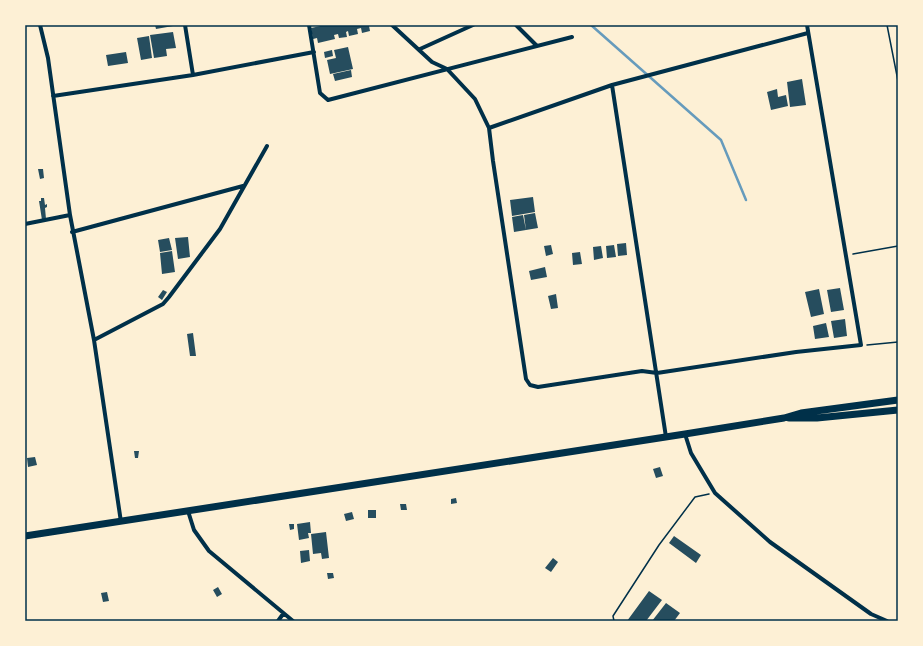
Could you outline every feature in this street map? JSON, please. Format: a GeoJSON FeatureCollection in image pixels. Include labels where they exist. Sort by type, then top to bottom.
{"type":"FeatureCollection","features":[{"type":"Feature","properties":{"kind":"main road"},"geometry":{"type":"LineString","coordinates":[[25,536],[685,434],[784,418],[801,413],[898,400]]}},
{"type":"Feature","properties":{"kind":"main road"},"geometry":{"type":"LineString","coordinates":[[784,418],[817,418],[898,410]]}},
{"type":"Feature","properties":{"kind":"street"},"geometry":{"type":"LineString","coordinates":[[40,25],[53,96],[72,232],[94,340],[121,522]]}},
{"type":"Feature","properties":{"kind":"street"},"geometry":{"type":"LineString","coordinates":[[185,25],[193,75]]}},
{"type":"Feature","properties":{"kind":"street"},"geometry":{"type":"LineString","coordinates":[[309,25],[320,92],[328,100],[572,37]]}},
{"type":"Feature","properties":{"kind":"street"},"geometry":{"type":"LineString","coordinates":[[392,25],[420,49],[432,62],[447,69],[475,99],[489,128],[526,379],[530,385],[538,387],[642,371],[657,373],[796,352],[861,345],[807,25]]}},
{"type":"Feature","properties":{"kind":"street"},"geometry":{"type":"LineString","coordinates":[[420,49],[473,25]]}},
{"type":"Feature","properties":{"kind":"street"},"geometry":{"type":"LineString","coordinates":[[516,25],[537,46]]}},
{"type":"Feature","properties":{"kind":"street"},"geometry":{"type":"LineString","coordinates":[[489,128],[612,85],[808,33]]}},
{"type":"Feature","properties":{"kind":"street"},"geometry":{"type":"LineString","coordinates":[[53,96],[193,75],[314,52]]}},
{"type":"Feature","properties":{"kind":"street"},"geometry":{"type":"LineString","coordinates":[[612,85],[666,437]]}},
{"type":"Feature","properties":{"kind":"street"},"geometry":{"type":"LineString","coordinates":[[94,340],[163,304],[220,229],[267,146]]}},
{"type":"Feature","properties":{"kind":"street"},"geometry":{"type":"LineString","coordinates":[[72,232],[243,186]]}},
{"type":"Feature","properties":{"kind":"street"},"geometry":{"type":"LineString","coordinates":[[25,224],[70,215]]}},
{"type":"Feature","properties":{"kind":"street"},"geometry":{"type":"LineString","coordinates":[[685,434],[691,453],[715,493],[770,542],[871,614],[887,621]]}},
{"type":"Feature","properties":{"kind":"street"},"geometry":{"type":"LineString","coordinates":[[188,511],[194,530],[209,551],[292,621]]}},
{"type":"Feature","properties":{"kind":"street"},"geometry":{"type":"LineString","coordinates":[[278,621],[283,614]]}},
{"type":"Feature","properties":{"kind":"path"},"geometry":{"type":"LineString","coordinates":[[887,25],[898,81]]}},
{"type":"Feature","properties":{"kind":"path"},"geometry":{"type":"LineString","coordinates":[[847,255],[898,246]]}},
{"type":"Feature","properties":{"kind":"path"},"geometry":{"type":"LineString","coordinates":[[861,345],[898,342]]}},
{"type":"Feature","properties":{"kind":"path"},"geometry":{"type":"LineString","coordinates":[[614,621],[612,616],[659,545],[695,497],[715,493]]}},
{"type":"Feature","properties":{"kind":"building"},"geometry":{"type":"Polygon","coordinates":[[[155,25],[173,25],[173,26],[156,29],[155,25]]]}},
{"type":"Feature","properties":{"kind":"building"},"geometry":{"type":"Polygon","coordinates":[[[325,25],[373,25],[369,26],[370,31],[362,33],[361,28],[357,29],[358,34],[349,36],[348,31],[346,32],[347,37],[339,38],[338,34],[334,35],[335,39],[318,43],[317,38],[313,39],[311,28],[325,25]]]}},
{"type":"Feature","properties":{"kind":"building"},"geometry":{"type":"Polygon","coordinates":[[[173,32],[176,48],[166,49],[167,56],[154,58],[150,35],[173,32]]]}},
{"type":"Feature","properties":{"kind":"building"},"geometry":{"type":"Polygon","coordinates":[[[149,36],[152,58],[141,60],[137,38],[149,36]]]}},
{"type":"Feature","properties":{"kind":"building"},"geometry":{"type":"Polygon","coordinates":[[[348,47],[353,69],[330,74],[327,60],[336,58],[334,50],[348,47]]]}},
{"type":"Feature","properties":{"kind":"building"},"geometry":{"type":"Polygon","coordinates":[[[332,50],[333,56],[325,58],[324,52],[332,50]]]}},
{"type":"Feature","properties":{"kind":"building"},"geometry":{"type":"Polygon","coordinates":[[[126,52],[128,63],[108,66],[106,55],[126,52]]]}},
{"type":"Feature","properties":{"kind":"building"},"geometry":{"type":"Polygon","coordinates":[[[351,70],[352,77],[335,81],[333,74],[351,70]]]}},
{"type":"Feature","properties":{"kind":"building"},"geometry":{"type":"Polygon","coordinates":[[[802,79],[806,105],[790,107],[787,82],[802,79]]]}},
{"type":"Feature","properties":{"kind":"building"},"geometry":{"type":"Polygon","coordinates":[[[777,89],[778,97],[786,95],[788,106],[771,110],[767,92],[777,89]]]}},
{"type":"Feature","properties":{"kind":"building"},"geometry":{"type":"Polygon","coordinates":[[[38,169],[43,169],[44,178],[40,179],[38,169]]]}},
{"type":"Feature","properties":{"kind":"building"},"geometry":{"type":"Polygon","coordinates":[[[533,197],[535,212],[512,216],[510,200],[533,197]]]}},
{"type":"Feature","properties":{"kind":"building"},"geometry":{"type":"Polygon","coordinates":[[[41,198],[44,198],[45,205],[47,204],[47,207],[45,208],[46,219],[42,220],[39,201],[41,201],[41,198]]]}},
{"type":"Feature","properties":{"kind":"building"},"geometry":{"type":"Polygon","coordinates":[[[535,213],[538,228],[526,230],[524,215],[535,213]]]}},
{"type":"Feature","properties":{"kind":"building"},"geometry":{"type":"Polygon","coordinates":[[[523,215],[526,230],[514,232],[512,217],[523,215]]]}},
{"type":"Feature","properties":{"kind":"building"},"geometry":{"type":"Polygon","coordinates":[[[188,237],[190,257],[178,259],[175,238],[188,237]]]}},
{"type":"Feature","properties":{"kind":"building"},"geometry":{"type":"Polygon","coordinates":[[[169,238],[172,250],[160,252],[158,240],[169,238]]]}},
{"type":"Feature","properties":{"kind":"building"},"geometry":{"type":"Polygon","coordinates":[[[626,243],[627,255],[618,256],[617,244],[626,243]]]}},
{"type":"Feature","properties":{"kind":"building"},"geometry":{"type":"Polygon","coordinates":[[[551,245],[553,254],[546,256],[544,246],[551,245]]]}},
{"type":"Feature","properties":{"kind":"building"},"geometry":{"type":"Polygon","coordinates":[[[614,245],[616,257],[607,258],[606,246],[614,245]]]}},
{"type":"Feature","properties":{"kind":"building"},"geometry":{"type":"Polygon","coordinates":[[[601,246],[603,258],[594,260],[593,247],[601,246]]]}},
{"type":"Feature","properties":{"kind":"building"},"geometry":{"type":"Polygon","coordinates":[[[172,251],[175,272],[162,274],[160,253],[172,251]]]}},
{"type":"Feature","properties":{"kind":"building"},"geometry":{"type":"Polygon","coordinates":[[[580,252],[582,264],[573,265],[572,253],[580,252]]]}},
{"type":"Feature","properties":{"kind":"building"},"geometry":{"type":"Polygon","coordinates":[[[545,267],[547,277],[531,280],[529,271],[545,267]]]}},
{"type":"Feature","properties":{"kind":"building"},"geometry":{"type":"Polygon","coordinates":[[[840,288],[844,310],[831,312],[827,290],[840,288]]]}},
{"type":"Feature","properties":{"kind":"building"},"geometry":{"type":"Polygon","coordinates":[[[819,289],[824,314],[811,317],[805,292],[819,289]]]}},
{"type":"Feature","properties":{"kind":"building"},"geometry":{"type":"Polygon","coordinates":[[[163,290],[167,292],[162,300],[158,297],[163,290]]]}},
{"type":"Feature","properties":{"kind":"building"},"geometry":{"type":"Polygon","coordinates":[[[556,294],[558,308],[551,309],[548,296],[556,294]]]}},
{"type":"Feature","properties":{"kind":"building"},"geometry":{"type":"Polygon","coordinates":[[[845,319],[847,336],[834,338],[831,321],[845,319]]]}},
{"type":"Feature","properties":{"kind":"building"},"geometry":{"type":"Polygon","coordinates":[[[826,323],[829,337],[815,339],[813,326],[826,323]]]}},
{"type":"Feature","properties":{"kind":"building"},"geometry":{"type":"Polygon","coordinates":[[[193,333],[196,356],[190,356],[187,334],[193,333]]]}},
{"type":"Feature","properties":{"kind":"building"},"geometry":{"type":"Polygon","coordinates":[[[134,451],[139,451],[138,458],[135,458],[134,451]]]}},
{"type":"Feature","properties":{"kind":"building"},"geometry":{"type":"Polygon","coordinates":[[[35,457],[37,465],[28,467],[27,458],[35,457]]]}},
{"type":"Feature","properties":{"kind":"building"},"geometry":{"type":"Polygon","coordinates":[[[660,467],[663,476],[656,478],[653,469],[660,467]]]}},
{"type":"Feature","properties":{"kind":"building"},"geometry":{"type":"Polygon","coordinates":[[[456,498],[457,503],[451,504],[451,499],[456,498]]]}},
{"type":"Feature","properties":{"kind":"building"},"geometry":{"type":"Polygon","coordinates":[[[400,504],[406,504],[407,510],[401,510],[400,504]]]}},
{"type":"Feature","properties":{"kind":"building"},"geometry":{"type":"Polygon","coordinates":[[[368,510],[376,510],[376,518],[368,518],[368,510]]]}},
{"type":"Feature","properties":{"kind":"building"},"geometry":{"type":"Polygon","coordinates":[[[352,512],[354,519],[346,521],[344,514],[352,512]]]}},
{"type":"Feature","properties":{"kind":"building"},"geometry":{"type":"Polygon","coordinates":[[[310,522],[311,533],[308,533],[309,538],[299,540],[297,524],[310,522]]]}},
{"type":"Feature","properties":{"kind":"building"},"geometry":{"type":"Polygon","coordinates":[[[289,524],[294,524],[294,529],[290,530],[289,524]]]}},
{"type":"Feature","properties":{"kind":"building"},"geometry":{"type":"Polygon","coordinates":[[[326,532],[329,558],[322,559],[321,553],[313,554],[311,534],[326,532]]]}},
{"type":"Feature","properties":{"kind":"building"},"geometry":{"type":"Polygon","coordinates":[[[674,536],[701,555],[696,563],[669,543],[674,536]]]}},
{"type":"Feature","properties":{"kind":"building"},"geometry":{"type":"Polygon","coordinates":[[[309,550],[310,561],[301,563],[300,551],[309,550]]]}},
{"type":"Feature","properties":{"kind":"building"},"geometry":{"type":"Polygon","coordinates":[[[553,558],[558,562],[551,572],[545,568],[553,558]]]}},
{"type":"Feature","properties":{"kind":"building"},"geometry":{"type":"Polygon","coordinates":[[[327,573],[333,573],[334,578],[328,579],[327,573]]]}},
{"type":"Feature","properties":{"kind":"building"},"geometry":{"type":"Polygon","coordinates":[[[218,587],[222,594],[217,597],[213,590],[218,587]]]}},
{"type":"Feature","properties":{"kind":"building"},"geometry":{"type":"Polygon","coordinates":[[[649,591],[662,600],[646,621],[627,621],[649,591]]]}},
{"type":"Feature","properties":{"kind":"building"},"geometry":{"type":"Polygon","coordinates":[[[107,592],[109,601],[103,602],[101,593],[107,592]]]}},
{"type":"Feature","properties":{"kind":"building"},"geometry":{"type":"Polygon","coordinates":[[[666,603],[680,613],[674,621],[652,621],[666,603]]]}},
{"type":"Feature","properties":{"kind":"waterway"},"geometry":{"type":"LineString","coordinates":[[591,25],[721,140],[746,200]]}}]}
